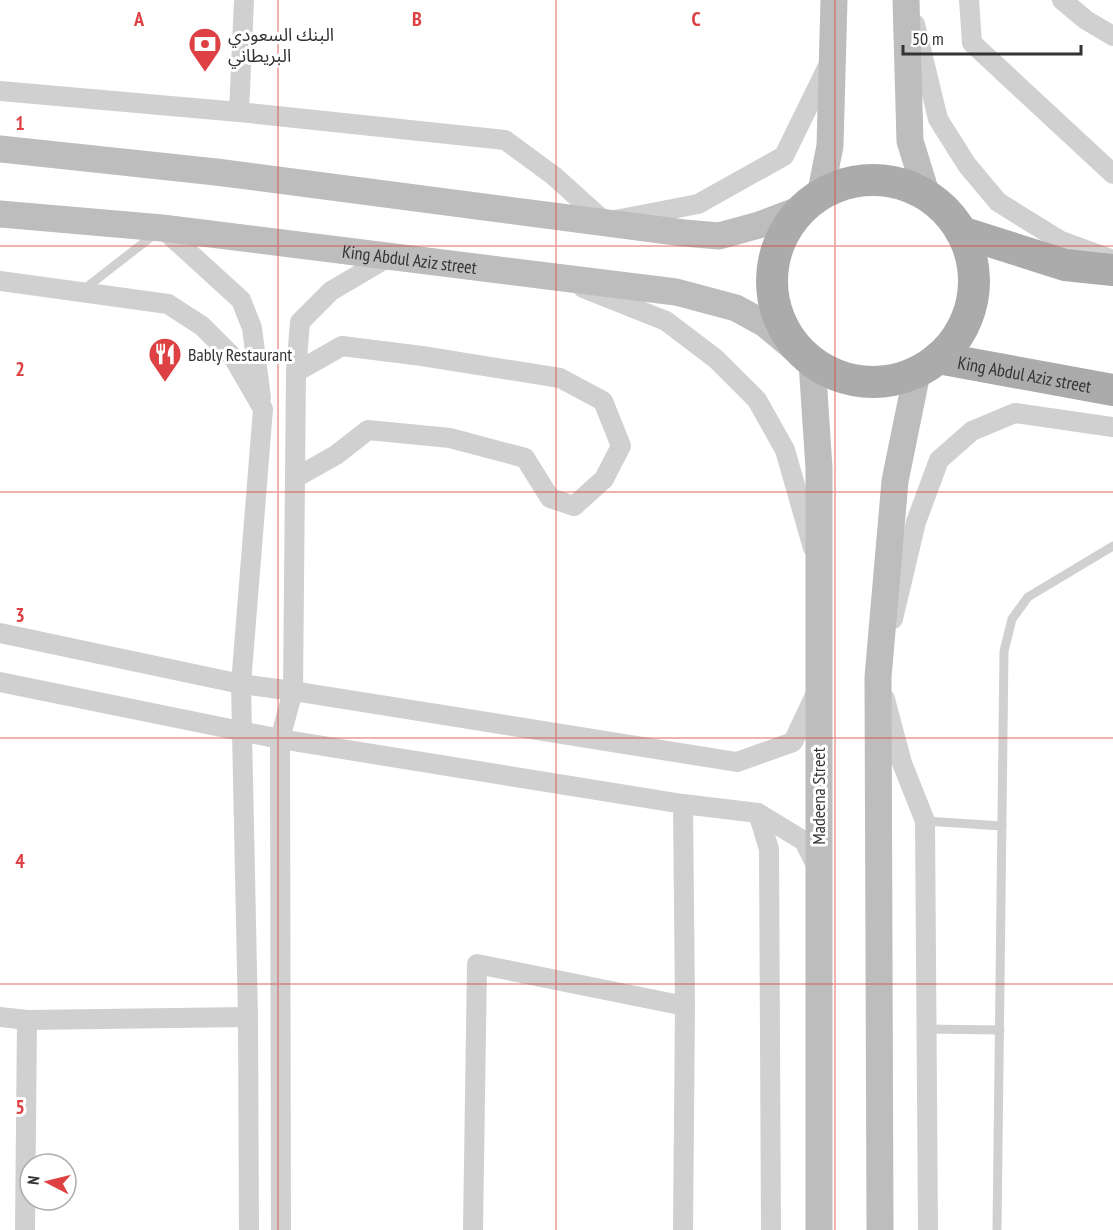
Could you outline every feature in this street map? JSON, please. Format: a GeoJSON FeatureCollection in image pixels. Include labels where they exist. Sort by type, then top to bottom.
{"type":"FeatureCollection","features":[{"type":"Feature","properties":{"kind":"main road"},"geometry":{"type":"LineString","coordinates":[[0,149],[216,172],[719,236],[759,225],[811,202],[828,190],[860,180],[892,181],[923,192],[949,213],[966,240],[974,270],[972,301],[962,330],[943,356],[928,366],[888,383],[857,382],[828,373],[807,359],[783,329],[772,298],[772,266],[782,235],[811,202],[830,146],[834,0]]}},
{"type":"Feature","properties":{"kind":"main road"},"geometry":{"type":"LineString","coordinates":[[908,0],[910,141],[927,196]]}},
{"type":"Feature","properties":{"kind":"main road","name":"King Abdul Aziz street"},"geometry":{"type":"LineString","coordinates":[[0,214],[162,228],[387,258],[676,292],[736,308],[765,324],[807,359]]}},
{"type":"Feature","properties":{"kind":"main road"},"geometry":{"type":"LineString","coordinates":[[961,232],[1065,265],[1113,270]]}},
{"type":"Feature","properties":{"kind":"main road","name":"Madeena Street"},"geometry":{"type":"LineString","coordinates":[[807,359],[819,468],[819,1230]]}},
{"type":"Feature","properties":{"kind":"main road"},"geometry":{"type":"LineString","coordinates":[[880,1230],[879,677],[895,481],[928,366]]}},
{"type":"Feature","properties":{"kind":"main road","name":"King Abdul Aziz street"},"geometry":{"type":"LineString","coordinates":[[928,366],[1113,390]]}},
{"type":"Feature","properties":{"kind":"street"},"geometry":{"type":"LineString","coordinates":[[239,112],[244,0]]}},
{"type":"Feature","properties":{"kind":"street"},"geometry":{"type":"LineString","coordinates":[[908,0],[938,119],[967,165],[998,202],[1062,241],[1113,260]]}},
{"type":"Feature","properties":{"kind":"street"},"geometry":{"type":"LineString","coordinates":[[969,0],[972,43],[1113,174]]}},
{"type":"Feature","properties":{"kind":"street"},"geometry":{"type":"LineString","coordinates":[[1062,0],[1086,20],[1113,36]]}},
{"type":"Feature","properties":{"kind":"street"},"geometry":{"type":"LineString","coordinates":[[0,91],[239,112],[505,140],[555,176],[605,222],[698,204],[784,156],[833,57]]}},
{"type":"Feature","properties":{"kind":"street"},"geometry":{"type":"LineString","coordinates":[[162,228],[241,300],[252,328],[263,409],[241,684],[248,1017],[249,1230]]}},
{"type":"Feature","properties":{"kind":"street"},"geometry":{"type":"LineString","coordinates":[[281,1230],[280,739],[293,691],[296,372],[300,321],[331,291],[387,258]]}},
{"type":"Feature","properties":{"kind":"street"},"geometry":{"type":"LineString","coordinates":[[561,279],[666,321],[716,359],[757,400],[784,450],[818,565]]}},
{"type":"Feature","properties":{"kind":"street"},"geometry":{"type":"LineString","coordinates":[[0,281],[168,304],[202,326],[233,357],[263,409]]}},
{"type":"Feature","properties":{"kind":"street"},"geometry":{"type":"LineString","coordinates":[[295,478],[336,455],[368,430],[450,438],[525,458],[550,498],[574,506],[604,479],[621,446],[603,401],[560,378],[342,346],[296,372]]}},
{"type":"Feature","properties":{"kind":"street"},"geometry":{"type":"LineString","coordinates":[[928,1230],[925,820],[902,763],[879,677],[916,522],[939,460],[972,431],[1015,414],[1113,427]]}},
{"type":"Feature","properties":{"kind":"street"},"geometry":{"type":"LineString","coordinates":[[0,633],[241,684],[737,762],[793,742],[819,686]]}},
{"type":"Feature","properties":{"kind":"street"},"geometry":{"type":"LineString","coordinates":[[0,682],[280,739],[683,804],[758,813],[804,841],[818,869]]}},
{"type":"Feature","properties":{"kind":"street"},"geometry":{"type":"LineString","coordinates":[[683,804],[685,1006],[683,1230]]}},
{"type":"Feature","properties":{"kind":"street"},"geometry":{"type":"LineString","coordinates":[[758,813],[769,849],[771,1230]]}},
{"type":"Feature","properties":{"kind":"street"},"geometry":{"type":"LineString","coordinates":[[474,1230],[477,964],[685,1006]]}},
{"type":"Feature","properties":{"kind":"street"},"geometry":{"type":"LineString","coordinates":[[0,1017],[27,1020],[248,1017]]}},
{"type":"Feature","properties":{"kind":"street"},"geometry":{"type":"LineString","coordinates":[[25,1230],[27,1020]]}},
{"type":"Feature","properties":{"kind":"lane"},"geometry":{"type":"LineString","coordinates":[[81,292],[162,228]]}},
{"type":"Feature","properties":{"kind":"lane"},"geometry":{"type":"LineString","coordinates":[[997,1230],[1004,651],[1012,619],[1028,597],[1113,546]]}},
{"type":"Feature","properties":{"kind":"lane"},"geometry":{"type":"LineString","coordinates":[[925,820],[1002,826]]}},
{"type":"Feature","properties":{"kind":"lane"},"geometry":{"type":"LineString","coordinates":[[925,1029],[1000,1030]]}},
{"type":"Feature","properties":{"kind":"place","name":"البنك السعودي البريطاني"},"geometry":{"type":"Point","coordinates":[205,73]}},
{"type":"Feature","properties":{"kind":"place","name":"Bably Restaurant"},"geometry":{"type":"Point","coordinates":[165,383]}}]}
